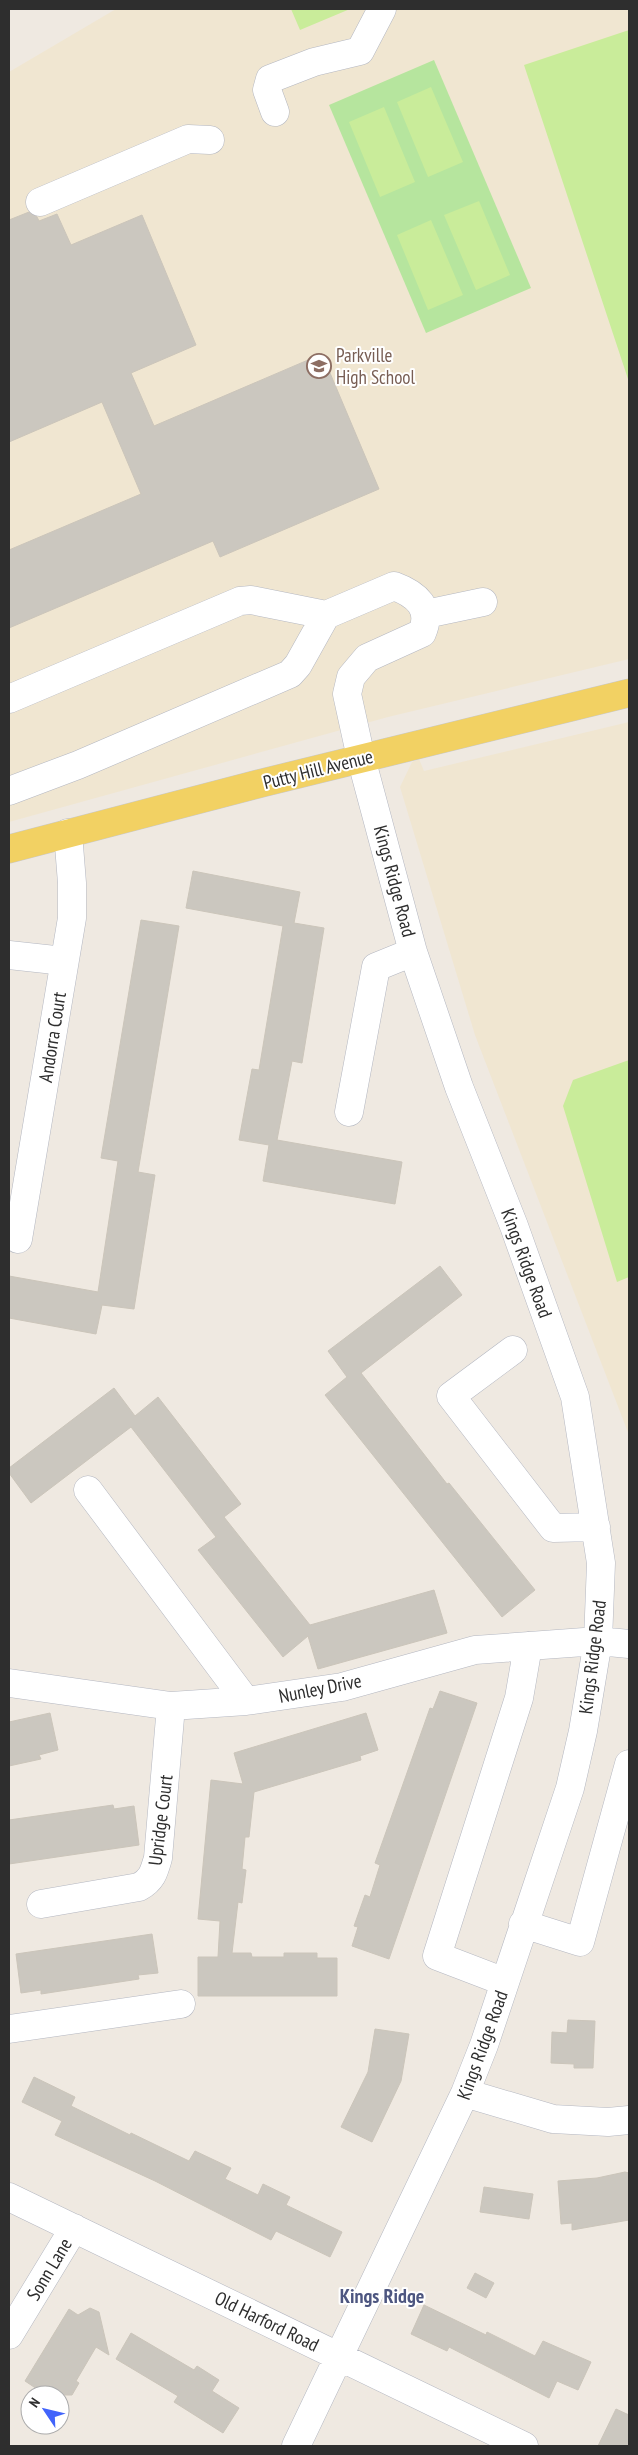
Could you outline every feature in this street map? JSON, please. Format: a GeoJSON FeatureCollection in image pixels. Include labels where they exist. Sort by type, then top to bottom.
{"type":"FeatureCollection","features":[{"type":"Feature","properties":{"kind":"main road","name":"Putty Hill Avenue"},"geometry":{"type":"LineString","coordinates":[[9,849],[361,758],[629,693]]}},
{"type":"Feature","properties":{"kind":"street"},"geometry":{"type":"LineString","coordinates":[[275,112],[267,90],[270,79],[314,62],[360,50],[382,9]]}},
{"type":"Feature","properties":{"kind":"street"},"geometry":{"type":"LineString","coordinates":[[40,202],[188,139],[210,140]]}},
{"type":"Feature","properties":{"kind":"street"},"geometry":{"type":"LineString","coordinates":[[9,699],[240,601],[251,600],[326,615],[394,586],[417,598],[426,614],[484,602]]}},
{"type":"Feature","properties":{"kind":"street","name":"Kings Ridge Road"},"geometry":{"type":"LineString","coordinates":[[296,2446],[465,2094],[570,1788],[583,1731],[598,1642],[601,1563],[575,1397],[514,1226],[459,1087],[413,952],[361,758],[347,694],[350,677],[367,658],[418,636],[424,630],[426,614]]}},
{"type":"Feature","properties":{"kind":"street"},"geometry":{"type":"LineString","coordinates":[[9,791],[78,765],[290,674],[298,665],[326,615]]}},
{"type":"Feature","properties":{"kind":"street","name":"Andorra Court"},"geometry":{"type":"LineString","coordinates":[[18,1239],[72,918],[72,883],[68,834]]}},
{"type":"Feature","properties":{"kind":"street"},"geometry":{"type":"LineString","coordinates":[[349,1112],[376,967],[413,952]]}},
{"type":"Feature","properties":{"kind":"street"},"geometry":{"type":"LineString","coordinates":[[9,956],[64,961]]}},
{"type":"Feature","properties":{"kind":"street"},"geometry":{"type":"LineString","coordinates":[[513,1350],[451,1396],[553,1528],[596,1527]]}},
{"type":"Feature","properties":{"kind":"street"},"geometry":{"type":"LineString","coordinates":[[88,1490],[246,1701]]}},
{"type":"Feature","properties":{"kind":"street","name":"Nunley Drive"},"geometry":{"type":"LineString","coordinates":[[9,1683],[172,1706],[246,1701],[342,1687],[475,1650],[598,1642],[629,1644]]}},
{"type":"Feature","properties":{"kind":"street"},"geometry":{"type":"LineString","coordinates":[[505,1982],[437,1956],[519,1698],[528,1646]]}},
{"type":"Feature","properties":{"kind":"street","name":"Upridge Court"},"geometry":{"type":"LineString","coordinates":[[41,1904],[139,1887],[153,1875],[158,1858],[172,1706]]}},
{"type":"Feature","properties":{"kind":"street"},"geometry":{"type":"LineString","coordinates":[[523,1924],[580,1942],[629,1764]]}},
{"type":"Feature","properties":{"kind":"street"},"geometry":{"type":"LineString","coordinates":[[9,2029],[181,2004]]}},
{"type":"Feature","properties":{"kind":"street"},"geometry":{"type":"LineString","coordinates":[[465,2094],[553,2119],[608,2122],[629,2120]]}},
{"type":"Feature","properties":{"kind":"street","name":"Old Harford Road"},"geometry":{"type":"LineString","coordinates":[[9,2197],[524,2446]]}},
{"type":"Feature","properties":{"kind":"street","name":"Sonn Lane"},"geometry":{"type":"LineString","coordinates":[[9,2335],[74,2228]]}},
{"type":"Feature","properties":{"kind":"shaded area","name":"Parkville High School"},"geometry":{"type":"Polygon","coordinates":[[[116,9],[629,9],[629,659],[388,717],[9,822],[9,72],[116,9]]]}},
{"type":"Feature","properties":{"kind":"shaded area"},"geometry":{"type":"Polygon","coordinates":[[[629,722],[629,1435],[475,1035],[400,787],[412,762],[419,759],[424,771],[629,722]]]}},
{"type":"Feature","properties":{"kind":"green space"},"geometry":{"type":"Polygon","coordinates":[[[291,9],[350,9],[300,30],[291,9]]]}},
{"type":"Feature","properties":{"kind":"green space"},"geometry":{"type":"Polygon","coordinates":[[[629,30],[629,382],[524,65],[629,30]]]}},
{"type":"Feature","properties":{"kind":"green space"},"geometry":{"type":"Polygon","coordinates":[[[434,60],[531,288],[426,333],[329,105],[434,60]]]}},
{"type":"Feature","properties":{"kind":"green space"},"geometry":{"type":"Polygon","coordinates":[[[431,87],[463,162],[428,177],[397,102],[431,87]]]}},
{"type":"Feature","properties":{"kind":"green space"},"geometry":{"type":"Polygon","coordinates":[[[384,107],[415,182],[380,197],[349,122],[384,107]]]}},
{"type":"Feature","properties":{"kind":"green space"},"geometry":{"type":"Polygon","coordinates":[[[479,201],[510,275],[476,290],[444,215],[479,201]]]}},
{"type":"Feature","properties":{"kind":"green space"},"geometry":{"type":"Polygon","coordinates":[[[431,220],[463,295],[428,310],[397,235],[431,220]]]}},
{"type":"Feature","properties":{"kind":"green space"},"geometry":{"type":"Polygon","coordinates":[[[629,1060],[629,1277],[617,1282],[563,1106],[573,1080],[629,1060]]]}},
{"type":"Feature","properties":{"kind":"building"},"geometry":{"type":"Polygon","coordinates":[[[29,212],[37,217],[39,221],[57,214],[71,245],[142,215],[196,345],[131,373],[154,426],[322,354],[379,489],[220,557],[213,541],[9,628],[9,550],[141,494],[102,402],[9,442],[9,220],[29,212]]]}},
{"type":"Feature","properties":{"kind":"building"},"geometry":{"type":"Polygon","coordinates":[[[193,871],[300,892],[294,923],[324,928],[302,1063],[292,1061],[277,1140],[402,1162],[395,1204],[263,1181],[269,1145],[239,1140],[252,1069],[259,1070],[283,926],[186,908],[193,871]]]}},
{"type":"Feature","properties":{"kind":"building"},"geometry":{"type":"Polygon","coordinates":[[[141,920],[179,926],[138,1172],[155,1175],[134,1309],[102,1305],[96,1334],[9,1318],[9,1276],[98,1292],[118,1161],[101,1158],[141,920]]]}},
{"type":"Feature","properties":{"kind":"building"},"geometry":{"type":"Polygon","coordinates":[[[440,1266],[462,1295],[361,1373],[447,1484],[449,1483],[535,1590],[502,1617],[325,1395],[347,1377],[328,1351],[440,1266]]]}},
{"type":"Feature","properties":{"kind":"building"},"geometry":{"type":"Polygon","coordinates":[[[114,1388],[135,1416],[158,1397],[241,1504],[224,1517],[310,1625],[434,1590],[447,1633],[318,1669],[308,1636],[283,1657],[198,1550],[216,1537],[131,1427],[31,1503],[9,1473],[9,1468],[114,1388]]]}},
{"type":"Feature","properties":{"kind":"building"},"geometry":{"type":"Polygon","coordinates":[[[440,1691],[477,1703],[389,1959],[352,1946],[358,1927],[354,1926],[365,1895],[370,1897],[380,1865],[375,1863],[430,1708],[433,1709],[440,1691]]]}},
{"type":"Feature","properties":{"kind":"building"},"geometry":{"type":"Polygon","coordinates":[[[50,1713],[58,1750],[39,1755],[41,1759],[9,1766],[9,1722],[50,1713]]]}},
{"type":"Feature","properties":{"kind":"building"},"geometry":{"type":"Polygon","coordinates":[[[366,1713],[378,1750],[360,1756],[361,1760],[254,1792],[249,1837],[245,1837],[242,1869],[246,1870],[242,1903],[238,1902],[232,1953],[251,1953],[252,1957],[284,1957],[284,1953],[317,1953],[317,1958],[337,1958],[337,1996],[198,1996],[198,1957],[218,1957],[220,1921],[198,1919],[211,1780],[243,1784],[234,1753],[366,1713]]]}},
{"type":"Feature","properties":{"kind":"building"},"geometry":{"type":"Polygon","coordinates":[[[113,1805],[114,1809],[134,1806],[139,1845],[9,1864],[9,1820],[113,1805]]]}},
{"type":"Feature","properties":{"kind":"building"},"geometry":{"type":"Polygon","coordinates":[[[152,1934],[158,1973],[138,1975],[139,1979],[41,1994],[41,1990],[21,1993],[16,1954],[152,1934]]]}},
{"type":"Feature","properties":{"kind":"building"},"geometry":{"type":"Polygon","coordinates":[[[568,2020],[595,2021],[593,2068],[574,2068],[574,2064],[551,2063],[552,2032],[567,2033],[568,2020]]]}},
{"type":"Feature","properties":{"kind":"building"},"geometry":{"type":"Polygon","coordinates":[[[375,2029],[409,2034],[401,2081],[372,2142],[341,2127],[368,2072],[375,2029]]]}},
{"type":"Feature","properties":{"kind":"building"},"geometry":{"type":"Polygon","coordinates":[[[34,2077],[75,2097],[71,2106],[130,2135],[131,2133],[189,2161],[195,2151],[231,2168],[225,2179],[258,2195],[263,2184],[290,2197],[286,2205],[342,2232],[330,2257],[276,2231],[271,2240],[155,2181],[55,2135],[62,2121],[22,2102],[34,2077]]]}},
{"type":"Feature","properties":{"kind":"building"},"geometry":{"type":"Polygon","coordinates":[[[625,2172],[629,2173],[629,2220],[572,2230],[572,2223],[561,2224],[558,2181],[597,2178],[625,2172]]]}},
{"type":"Feature","properties":{"kind":"building"},"geometry":{"type":"Polygon","coordinates":[[[484,2187],[533,2194],[529,2219],[480,2212],[484,2187]]]}},
{"type":"Feature","properties":{"kind":"building"},"geometry":{"type":"Polygon","coordinates":[[[475,2273],[494,2283],[486,2298],[467,2288],[475,2273]]]}},
{"type":"Feature","properties":{"kind":"building"},"geometry":{"type":"Polygon","coordinates":[[[424,2305],[486,2335],[487,2332],[535,2356],[543,2341],[591,2362],[578,2390],[557,2381],[549,2398],[449,2347],[447,2351],[411,2334],[424,2305]]]}},
{"type":"Feature","properties":{"kind":"building"},"geometry":{"type":"Polygon","coordinates":[[[90,2308],[99,2312],[109,2355],[96,2347],[76,2381],[79,2383],[72,2395],[70,2395],[70,2385],[31,2385],[25,2381],[69,2309],[78,2315],[90,2308]]]}},
{"type":"Feature","properties":{"kind":"building"},"geometry":{"type":"Polygon","coordinates":[[[131,2333],[194,2370],[197,2366],[219,2380],[212,2391],[239,2408],[223,2433],[174,2402],[178,2396],[116,2359],[131,2333]]]}},
{"type":"Feature","properties":{"kind":"building"},"geometry":{"type":"Polygon","coordinates":[[[616,2409],[629,2415],[629,2446],[598,2446],[616,2409]]]}},
{"type":"Feature","properties":{"kind":"place","name":"Parkville High School"},"geometry":{"type":"Point","coordinates":[319,366]}},
{"type":"Feature","properties":{"kind":"district","name":"Kings Ridge"},"geometry":{"type":"Point","coordinates":[382,2296]}}]}
